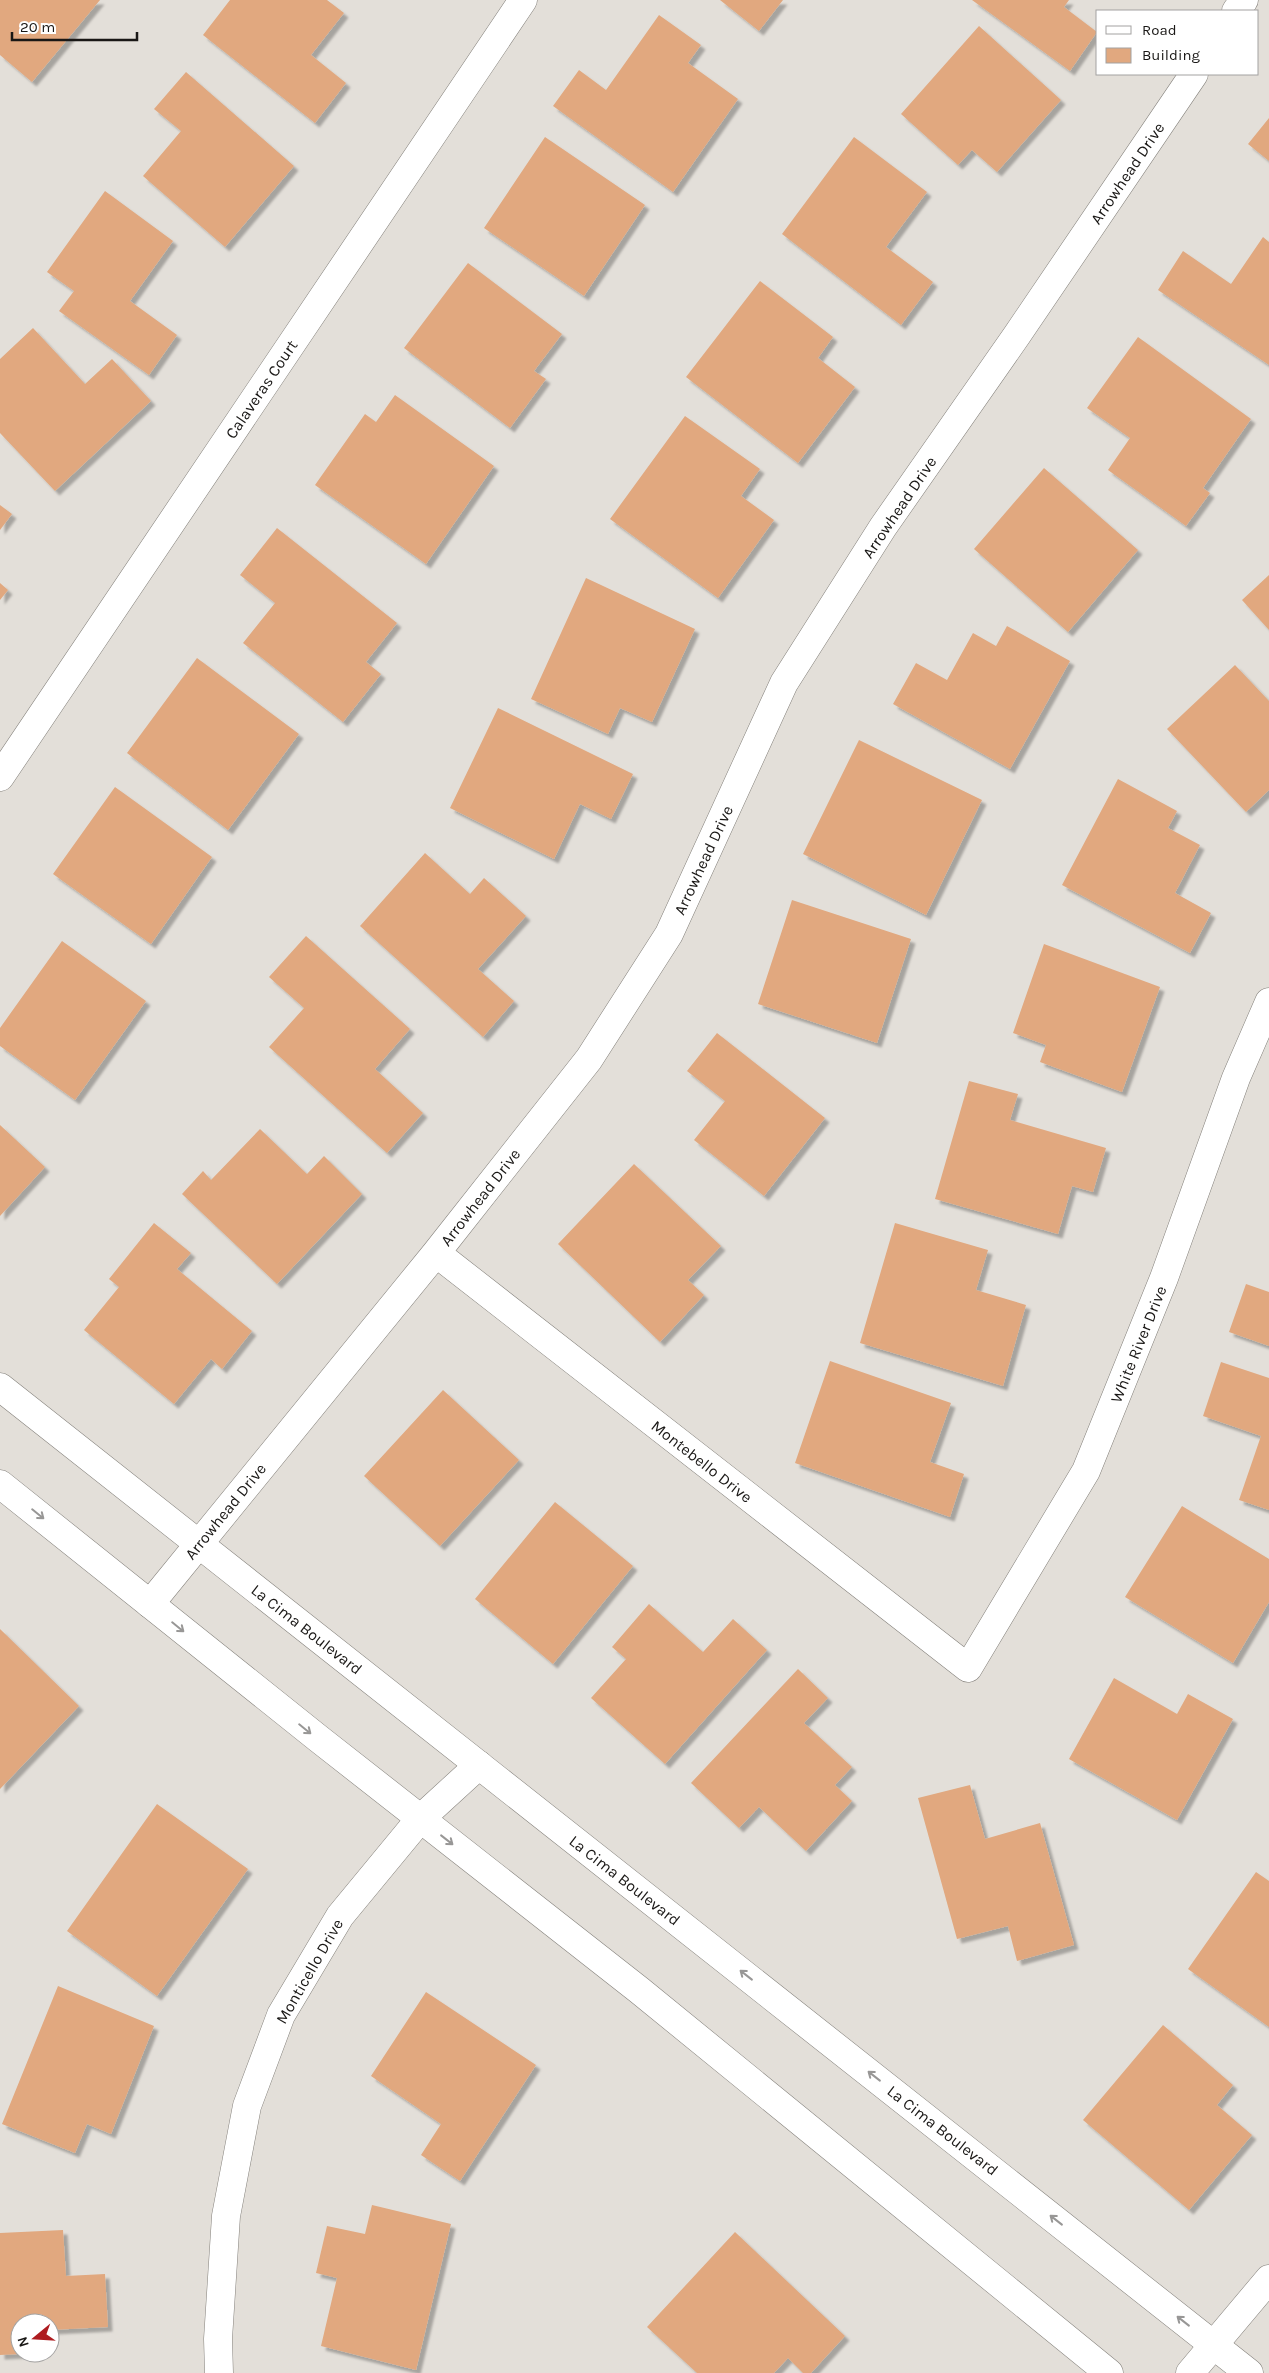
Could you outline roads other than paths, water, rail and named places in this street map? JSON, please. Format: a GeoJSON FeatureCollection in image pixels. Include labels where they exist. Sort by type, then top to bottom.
{"type":"FeatureCollection","features":[{"type":"Feature","properties":{"kind":"street","name":"Calaveras Court"},"geometry":{"type":"LineString","coordinates":[[0,777],[523,0]]}},
{"type":"Feature","properties":{"kind":"street","name":"Arrowhead Drive"},"geometry":{"type":"LineString","coordinates":[[150,1604],[436,1253],[589,1059],[669,934],[784,683],[883,527],[1017,335],[1193,75]]}},
{"type":"Feature","properties":{"kind":"street","name":"White River Drive"},"geometry":{"type":"LineString","coordinates":[[968,1668],[1086,1471],[1164,1278],[1236,1078],[1269,1002]]}},
{"type":"Feature","properties":{"kind":"street","name":"Montebello Drive"},"geometry":{"type":"LineString","coordinates":[[436,1253],[968,1668]]}},
{"type":"Feature","properties":{"kind":"street","name":"La Cima Boulevard"},"geometry":{"type":"LineString","coordinates":[[0,1387],[1249,2373]]}},
{"type":"Feature","properties":{"kind":"street"},"geometry":{"type":"LineString","coordinates":[[0,1484],[420,1819],[639,1990],[1109,2373]]}},
{"type":"Feature","properties":{"kind":"street","name":"Monticello Drive"},"geometry":{"type":"LineString","coordinates":[[219,2373],[218,2339],[226,2216],[248,2106],[281,2015],[340,1916],[420,1819],[479,1765]]}},
{"type":"Feature","properties":{"kind":"street"},"geometry":{"type":"LineString","coordinates":[[1190,2373],[1215,2346],[1269,2279]]}}]}
